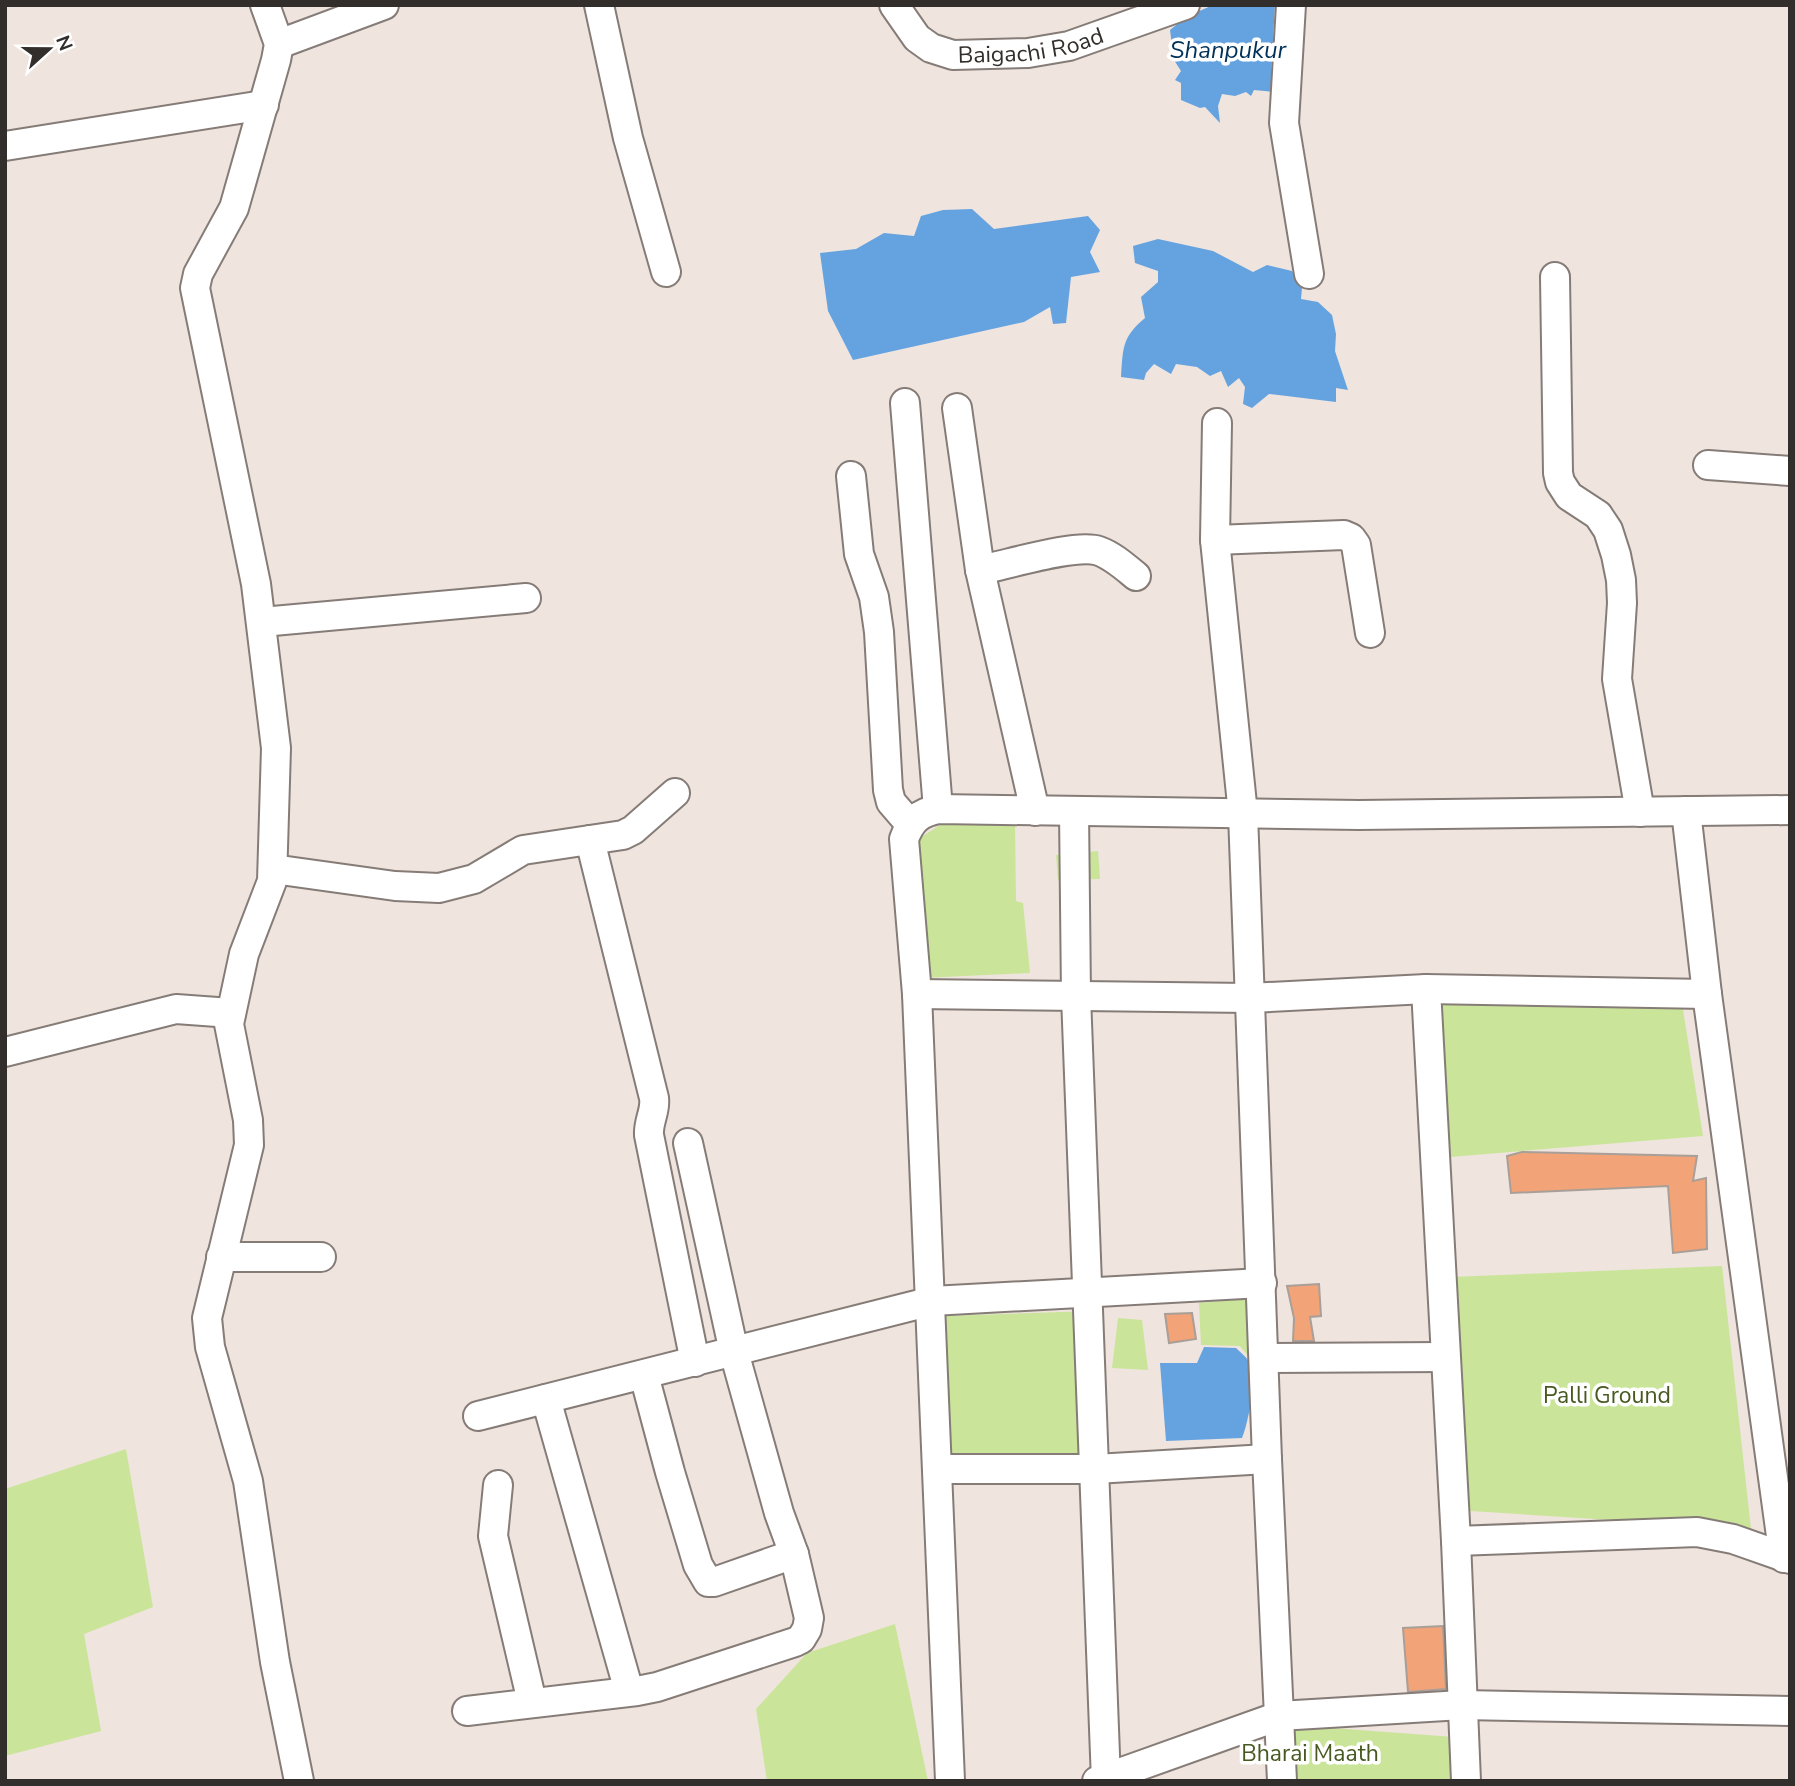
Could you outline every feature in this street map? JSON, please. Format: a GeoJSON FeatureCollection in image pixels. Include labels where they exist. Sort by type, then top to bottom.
{"type":"FeatureCollection","features":[{"type":"Feature","properties":{"kind":"street"},"geometry":{"type":"LineString","coordinates":[[265,5],[279,44],[264,106],[234,208],[198,274],[195,288],[261,622],[276,748],[272,881],[244,954],[229,1032],[248,1120],[250,1144],[210,1301],[208,1333],[248,1481],[275,1662],[299,1781]]}},
{"type":"Feature","properties":{"kind":"street"},"geometry":{"type":"LineString","coordinates":[[279,44],[384,5]]}},
{"type":"Feature","properties":{"kind":"street"},"geometry":{"type":"LineString","coordinates":[[599,5],[628,138],[666,272]]}},
{"type":"Feature","properties":{"kind":"street","name":"Baigachi Road"},"geometry":{"type":"LineString","coordinates":[[894,5],[917,38],[931,48],[953,55],[1028,53],[1069,46],[1185,5]]}},
{"type":"Feature","properties":{"kind":"street"},"geometry":{"type":"LineString","coordinates":[[1291,5],[1283,123],[1309,274]]}},
{"type":"Feature","properties":{"kind":"street"},"geometry":{"type":"LineString","coordinates":[[5,146],[264,106]]}},
{"type":"Feature","properties":{"kind":"street"},"geometry":{"type":"LineString","coordinates":[[1555,276],[1560,482],[1569,496],[1598,515],[1608,530],[1616,555],[1621,580],[1619,699],[1640,812]]}},
{"type":"Feature","properties":{"kind":"street"},"geometry":{"type":"LineString","coordinates":[[905,403],[938,808]]}},
{"type":"Feature","properties":{"kind":"street"},"geometry":{"type":"LineString","coordinates":[[957,408],[979,570],[1035,811]]}},
{"type":"Feature","properties":{"kind":"street"},"geometry":{"type":"LineString","coordinates":[[1217,423],[1215,540],[1244,814],[1267,1459],[1282,1781]]}},
{"type":"Feature","properties":{"kind":"street"},"geometry":{"type":"LineString","coordinates":[[1708,464],[1790,471]]}},
{"type":"Feature","properties":{"kind":"street"},"geometry":{"type":"LineString","coordinates":[[851,476],[859,554],[874,597],[879,632],[888,790],[891,802],[910,824]]}},
{"type":"Feature","properties":{"kind":"street"},"geometry":{"type":"LineString","coordinates":[[1215,540],[1344,535],[1351,538],[1356,545],[1370,633]]}},
{"type":"Feature","properties":{"kind":"street"},"geometry":{"type":"LineString","coordinates":[[979,570],[1079,549],[1098,550],[1136,576]]}},
{"type":"Feature","properties":{"kind":"street"},"geometry":{"type":"LineString","coordinates":[[261,622],[526,598]]}},
{"type":"Feature","properties":{"kind":"street"},"geometry":{"type":"LineString","coordinates":[[273,869],[395,886],[439,888],[474,879],[523,850],[623,835],[633,830],[675,793]]}},
{"type":"Feature","properties":{"kind":"street"},"geometry":{"type":"LineString","coordinates":[[950,1781],[932,1301],[917,994],[904,839],[910,824],[923,812],[938,808],[1244,814],[1790,810]]}},
{"type":"Feature","properties":{"kind":"street"},"geometry":{"type":"LineString","coordinates":[[1074,811],[1076,996],[1095,1469],[1103,1780],[1279,1716],[1462,1705],[1790,1712]]}},
{"type":"Feature","properties":{"kind":"street"},"geometry":{"type":"LineString","coordinates":[[1456,1541],[1697,1532],[1733,1539],[1787,1559],[1707,994],[1686,811]]}},
{"type":"Feature","properties":{"kind":"street"},"geometry":{"type":"LineString","coordinates":[[590,840],[656,1106],[649,1119],[649,1135],[695,1362]]}},
{"type":"Feature","properties":{"kind":"street"},"geometry":{"type":"LineString","coordinates":[[917,994],[1250,998],[1426,989],[1707,994]]}},
{"type":"Feature","properties":{"kind":"street"},"geometry":{"type":"LineString","coordinates":[[1426,989],[1456,1541],[1466,1781]]}},
{"type":"Feature","properties":{"kind":"street"},"geometry":{"type":"LineString","coordinates":[[5,1052],[176,1009],[231,1013]]}},
{"type":"Feature","properties":{"kind":"street"},"geometry":{"type":"LineString","coordinates":[[467,1711],[657,1686],[801,1639],[807,1629],[809,1618],[794,1554],[779,1513],[734,1352],[688,1143]]}},
{"type":"Feature","properties":{"kind":"street"},"geometry":{"type":"LineString","coordinates":[[221,1257],[321,1257]]}},
{"type":"Feature","properties":{"kind":"street"},"geometry":{"type":"LineString","coordinates":[[478,1416],[932,1301],[1262,1283]]}},
{"type":"Feature","properties":{"kind":"street"},"geometry":{"type":"LineString","coordinates":[[1264,1358],[1445,1357]]}},
{"type":"Feature","properties":{"kind":"street"},"geometry":{"type":"LineString","coordinates":[[644,1375],[698,1565],[708,1582],[794,1554]]}},
{"type":"Feature","properties":{"kind":"street"},"geometry":{"type":"LineString","coordinates":[[546,1399],[629,1691]]}},
{"type":"Feature","properties":{"kind":"street"},"geometry":{"type":"LineString","coordinates":[[938,1469],[1095,1469],[1267,1459]]}},
{"type":"Feature","properties":{"kind":"street"},"geometry":{"type":"LineString","coordinates":[[498,1485],[493,1536],[532,1702]]}},
{"type":"Feature","properties":{"kind":"green space"},"geometry":{"type":"Polygon","coordinates":[[[1015,822],[1016,901],[1023,903],[1030,973],[922,978],[915,841],[943,823],[1015,822]]]}},
{"type":"Feature","properties":{"kind":"green space"},"geometry":{"type":"Polygon","coordinates":[[[1098,851],[1100,879],[1058,880],[1056,855],[1098,851]]]}},
{"type":"Feature","properties":{"kind":"green space"},"geometry":{"type":"Polygon","coordinates":[[[1681,997],[1703,1136],[1450,1157],[1439,1000],[1681,997]]]}},
{"type":"Feature","properties":{"kind":"green space","name":"Palli Ground"},"geometry":{"type":"Polygon","coordinates":[[[1722,1266],[1751,1529],[1455,1510],[1450,1277],[1722,1266]]]}},
{"type":"Feature","properties":{"kind":"green space"},"geometry":{"type":"Polygon","coordinates":[[[1254,1298],[1252,1361],[1240,1346],[1201,1345],[1199,1303],[1254,1298]]]}},
{"type":"Feature","properties":{"kind":"green space"},"geometry":{"type":"Polygon","coordinates":[[[1092,1311],[1093,1467],[941,1463],[935,1326],[946,1316],[1092,1311]]]}},
{"type":"Feature","properties":{"kind":"green space"},"geometry":{"type":"Polygon","coordinates":[[[1118,1318],[1142,1320],[1148,1370],[1112,1368],[1118,1318]]]}},
{"type":"Feature","properties":{"kind":"green space"},"geometry":{"type":"Polygon","coordinates":[[[126,1449],[153,1607],[84,1634],[101,1731],[5,1756],[5,1489],[126,1449]]]}},
{"type":"Feature","properties":{"kind":"green space"},"geometry":{"type":"Polygon","coordinates":[[[895,1624],[928,1781],[767,1781],[756,1709],[807,1653],[895,1624]]]}},
{"type":"Feature","properties":{"kind":"green space","name":"Bharai Maath"},"geometry":{"type":"Polygon","coordinates":[[[1292,1725],[1454,1737],[1453,1781],[1283,1781],[1292,1725]]]}},
{"type":"Feature","properties":{"kind":"water","name":"Shanpukur"},"geometry":{"type":"Polygon","coordinates":[[[1213,5],[1275,5],[1271,75],[1276,92],[1254,90],[1251,96],[1246,92],[1235,96],[1222,94],[1218,106],[1220,123],[1205,107],[1200,108],[1181,100],[1181,83],[1175,80],[1181,71],[1174,60],[1170,30],[1186,17],[1213,5]]]}},
{"type":"Feature","properties":{"kind":"water"},"geometry":{"type":"Polygon","coordinates":[[[972,209],[994,229],[1088,216],[1100,230],[1090,252],[1100,272],[1071,277],[1066,323],[1053,324],[1050,307],[1024,322],[853,360],[828,311],[820,253],[856,249],[884,233],[914,236],[921,216],[943,210],[972,209]]]}},
{"type":"Feature","properties":{"kind":"water"},"geometry":{"type":"Polygon","coordinates":[[[1158,239],[1213,251],[1253,272],[1267,265],[1292,271],[1302,288],[1301,299],[1318,302],[1332,315],[1336,334],[1335,351],[1348,390],[1336,388],[1336,402],[1269,394],[1252,408],[1243,404],[1245,387],[1239,378],[1228,387],[1221,371],[1210,376],[1197,367],[1176,364],[1171,374],[1154,364],[1144,380],[1121,377],[1125,344],[1132,331],[1145,318],[1141,297],[1158,282],[1158,271],[1135,263],[1133,246],[1158,239]]]}},
{"type":"Feature","properties":{"kind":"water"},"geometry":{"type":"Polygon","coordinates":[[[1204,1347],[1236,1348],[1248,1360],[1252,1388],[1242,1438],[1166,1441],[1160,1363],[1197,1363],[1204,1347]]]}},
{"type":"Feature","properties":{"kind":"building"},"geometry":{"type":"Polygon","coordinates":[[[1522,1152],[1697,1156],[1693,1181],[1706,1178],[1707,1249],[1673,1253],[1668,1186],[1511,1193],[1507,1156],[1522,1152]]]}},
{"type":"Feature","properties":{"kind":"building"},"geometry":{"type":"Polygon","coordinates":[[[1319,1284],[1321,1316],[1310,1317],[1314,1341],[1293,1341],[1294,1318],[1287,1286],[1319,1284]]]}},
{"type":"Feature","properties":{"kind":"building"},"geometry":{"type":"Polygon","coordinates":[[[1192,1313],[1196,1339],[1169,1343],[1165,1314],[1192,1313]]]}},
{"type":"Feature","properties":{"kind":"building"},"geometry":{"type":"Polygon","coordinates":[[[1443,1626],[1446,1689],[1408,1692],[1403,1628],[1443,1626]]]}}]}
